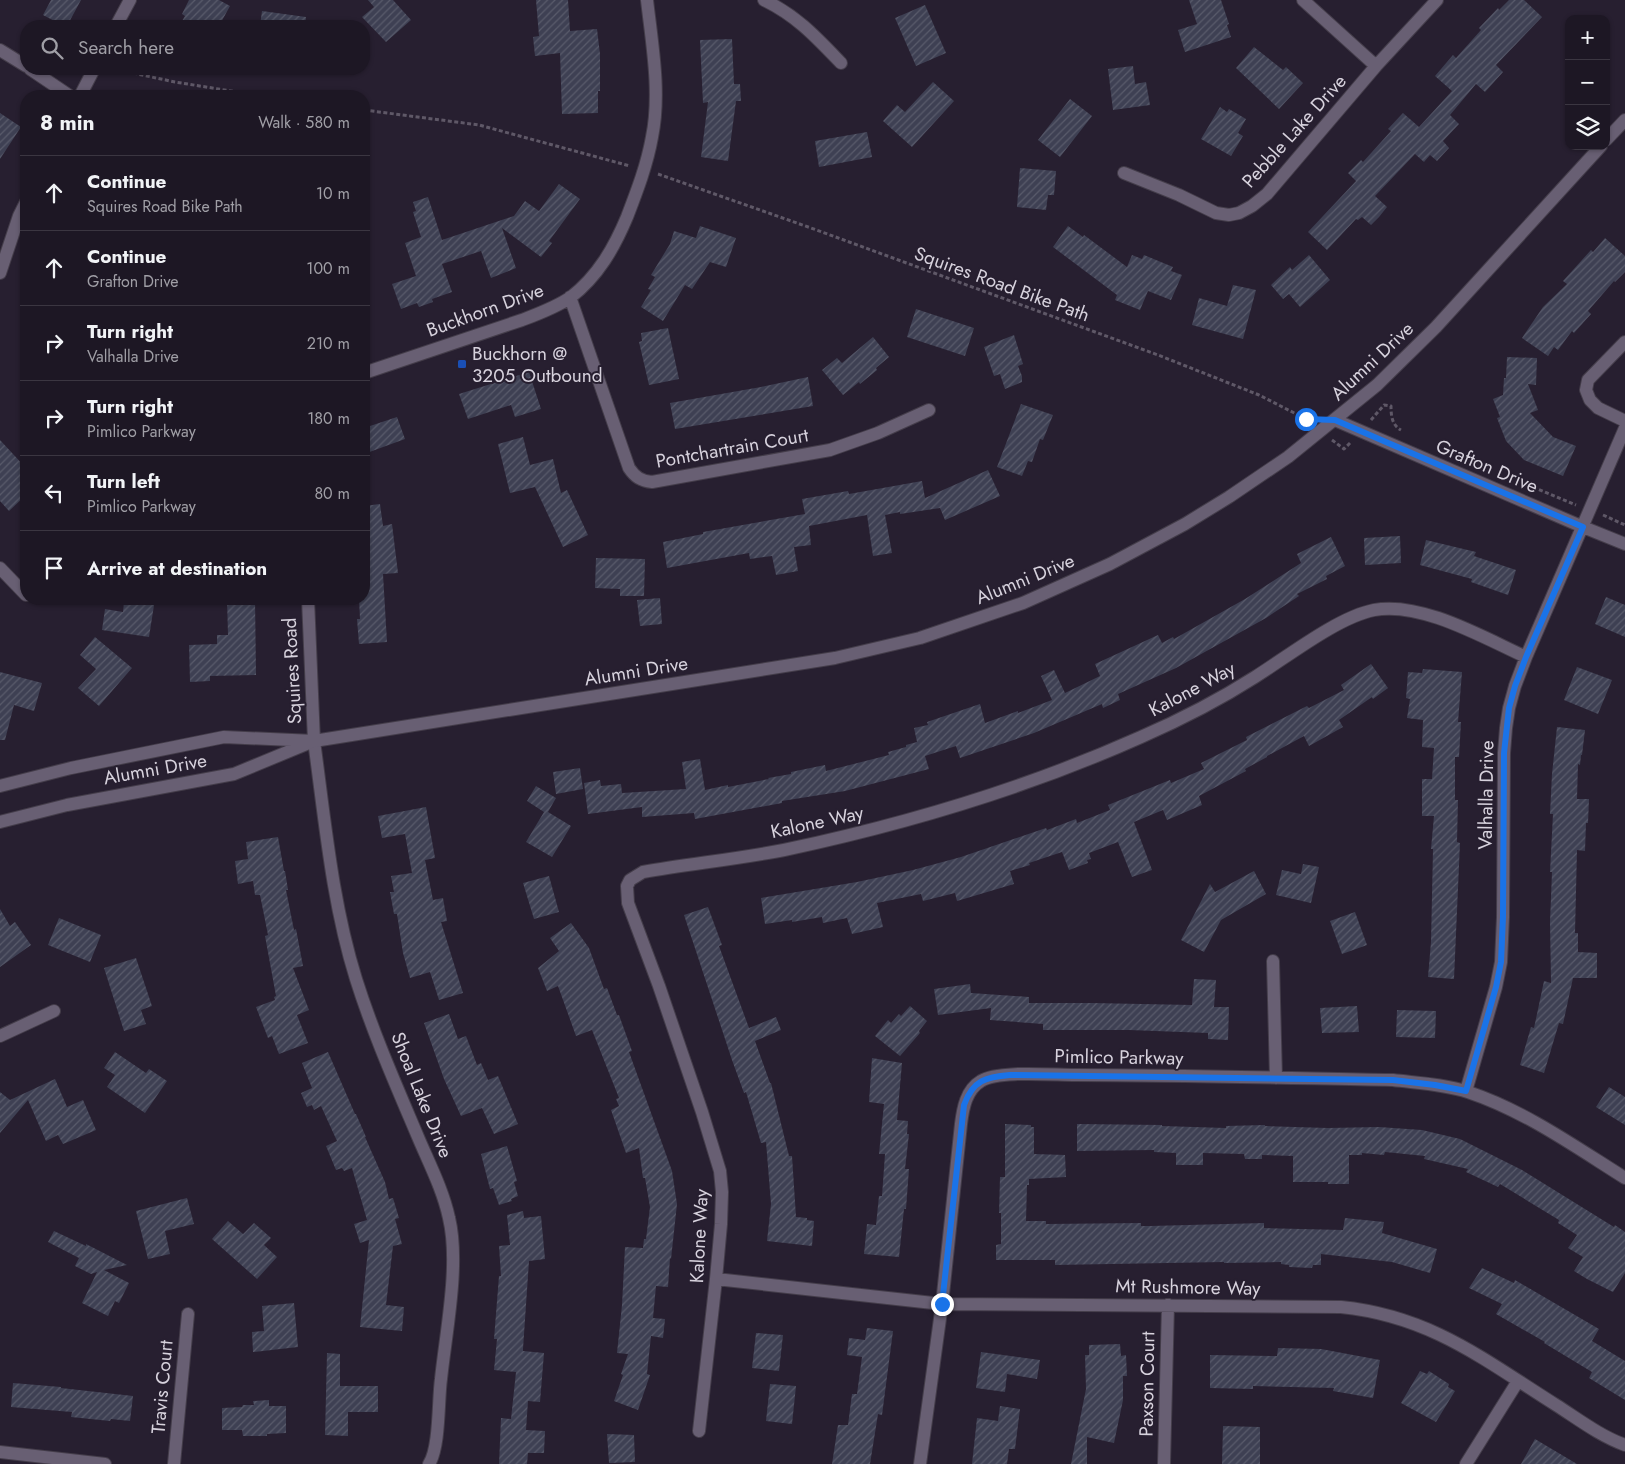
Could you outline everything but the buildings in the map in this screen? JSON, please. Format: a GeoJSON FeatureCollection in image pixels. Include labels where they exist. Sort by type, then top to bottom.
{"type":"FeatureCollection","features":[{"type":"Feature","properties":{"kind":"street"},"geometry":{"type":"LineString","coordinates":[[119,20],[130,0]]}},
{"type":"Feature","properties":{"kind":"street","name":"Buckhorn Drive"},"geometry":{"type":"LineString","coordinates":[[370,371],[545,311],[570,297],[604,261],[616,243],[644,170],[653,136],[655,105],[647,0]]}},
{"type":"Feature","properties":{"kind":"street"},"geometry":{"type":"LineString","coordinates":[[764,0],[803,24],[841,63]]}},
{"type":"Feature","properties":{"kind":"street"},"geometry":{"type":"LineString","coordinates":[[1303,0],[1376,66]]}},
{"type":"Feature","properties":{"kind":"street","name":"Pebble Lake Drive"},"geometry":{"type":"LineString","coordinates":[[1124,173],[1179,195],[1216,213],[1229,215],[1240,213],[1267,194],[1376,66],[1437,0]]}},
{"type":"Feature","properties":{"kind":"street"},"geometry":{"type":"LineString","coordinates":[[0,50],[20,62]]}},
{"type":"Feature","properties":{"kind":"street"},"geometry":{"type":"LineString","coordinates":[[39,75],[61,90]]}},
{"type":"Feature","properties":{"kind":"street"},"geometry":{"type":"LineString","coordinates":[[83,90],[91,75]]}},
{"type":"Feature","properties":{"kind":"street"},"geometry":{"type":"LineString","coordinates":[[1610,136],[1625,120]]}},
{"type":"Feature","properties":{"kind":"street","name":"Alumni Drive"},"geometry":{"type":"LineString","coordinates":[[0,786],[71,768],[224,737],[314,742],[836,658],[920,638],[1023,603],[1110,564],[1184,524],[1229,497],[1288,457],[1335,420],[1377,385],[1436,326],[1597,150]]}},
{"type":"Feature","properties":{"kind":"street"},"geometry":{"type":"LineString","coordinates":[[0,273],[20,214]]}},
{"type":"Feature","properties":{"kind":"street","name":"Pontchartrain Court"},"geometry":{"type":"LineString","coordinates":[[570,297],[629,468],[633,475],[644,481],[652,482],[830,450],[878,433],[929,410]]}},
{"type":"Feature","properties":{"kind":"street"},"geometry":{"type":"LineString","coordinates":[[1625,342],[1588,380],[1586,390],[1590,400],[1598,408],[1625,421]]}},
{"type":"Feature","properties":{"kind":"street","name":"Grafton Drive"},"geometry":{"type":"LineString","coordinates":[[1335,420],[1625,544]]}},
{"type":"Feature","properties":{"kind":"street","name":"Valhalla Drive"},"geometry":{"type":"LineString","coordinates":[[1466,1091],[1496,987],[1501,962],[1504,753],[1509,708],[1526,657],[1625,428]]}},
{"type":"Feature","properties":{"kind":"street"},"geometry":{"type":"LineString","coordinates":[[0,568],[20,589]]}},
{"type":"Feature","properties":{"kind":"street","name":"Squires Road"},"geometry":{"type":"LineString","coordinates":[[308,605],[314,742]]}},
{"type":"Feature","properties":{"kind":"street","name":"Kalone Way"},"geometry":{"type":"LineString","coordinates":[[699,1431],[721,1224],[722,1192],[720,1171],[659,986],[628,903],[627,886],[630,880],[643,872],[781,850],[860,833],[961,805],[1024,784],[1115,748],[1187,715],[1252,679],[1329,629],[1374,610],[1395,608],[1421,613],[1457,626],[1526,657]]}},
{"type":"Feature","properties":{"kind":"street","name":"Alumni Drive"},"geometry":{"type":"LineString","coordinates":[[0,822],[67,805],[234,774],[314,742]]}},
{"type":"Feature","properties":{"kind":"street","name":"Shoal Lake Drive"},"geometry":{"type":"LineString","coordinates":[[314,742],[335,890],[356,979],[389,1068],[441,1191],[450,1218],[453,1251],[452,1284],[435,1450],[429,1464]]}},
{"type":"Feature","properties":{"kind":"street"},"geometry":{"type":"LineString","coordinates":[[1273,961],[1276,1078]]}},
{"type":"Feature","properties":{"kind":"street"},"geometry":{"type":"LineString","coordinates":[[0,1036],[54,1012]]}},
{"type":"Feature","properties":{"kind":"street","name":"Pimlico Parkway"},"geometry":{"type":"LineString","coordinates":[[920,1464],[942,1304],[964,1105],[970,1092],[981,1080],[1010,1075],[1393,1080],[1435,1085],[1466,1091],[1510,1108],[1558,1135],[1625,1178]]}},
{"type":"Feature","properties":{"kind":"street","name":"Mt Rushmore Way"},"geometry":{"type":"LineString","coordinates":[[716,1279],[942,1304],[1341,1307],[1363,1309],[1432,1330],[1468,1348],[1596,1430],[1625,1445]]}},
{"type":"Feature","properties":{"kind":"street","name":"Paxson Court"},"geometry":{"type":"LineString","coordinates":[[1164,1464],[1168,1305]]}},
{"type":"Feature","properties":{"kind":"street","name":"Travis Court"},"geometry":{"type":"LineString","coordinates":[[174,1464],[188,1314]]}},
{"type":"Feature","properties":{"kind":"street"},"geometry":{"type":"LineString","coordinates":[[1466,1464],[1518,1381]]}},
{"type":"Feature","properties":{"kind":"street"},"geometry":{"type":"LineString","coordinates":[[0,1452],[105,1464]]}},
{"type":"Feature","properties":{"kind":"path"},"geometry":{"type":"LineString","coordinates":[[142,75],[225,90]]}},
{"type":"Feature","properties":{"kind":"path"},"geometry":{"type":"LineString","coordinates":[[370,111],[479,125],[627,165]]}},
{"type":"Feature","properties":{"kind":"path","name":"Squires Road Bike Path"},"geometry":{"type":"LineString","coordinates":[[658,175],[821,232],[1158,356],[1259,395],[1306,419],[1335,420]]}},
{"type":"Feature","properties":{"kind":"path"},"geometry":{"type":"LineString","coordinates":[[1384,405],[1390,406],[1394,423],[1398,428],[1407,432]]}},
{"type":"Feature","properties":{"kind":"path"},"geometry":{"type":"LineString","coordinates":[[1525,483],[1570,502]]}},
{"type":"Feature","properties":{"kind":"path"},"geometry":{"type":"LineString","coordinates":[[1611,518],[1625,525]]}},
{"type":"Feature","properties":{"kind":"place","name":"Buckhorn @ 3205 Outbound"},"geometry":{"type":"Point","coordinates":[462,364]}},
{"type":"Feature","properties":{"kind":"route"},"geometry":{"type":"LineString","coordinates":[[942,1304],[964,1105],[974,1087],[981,1080],[1010,1075],[1111,1075],[1393,1080],[1466,1091],[1496,987],[1501,962],[1504,753],[1509,708],[1526,657],[1583,527],[1335,420],[1306,419]]}}]}
